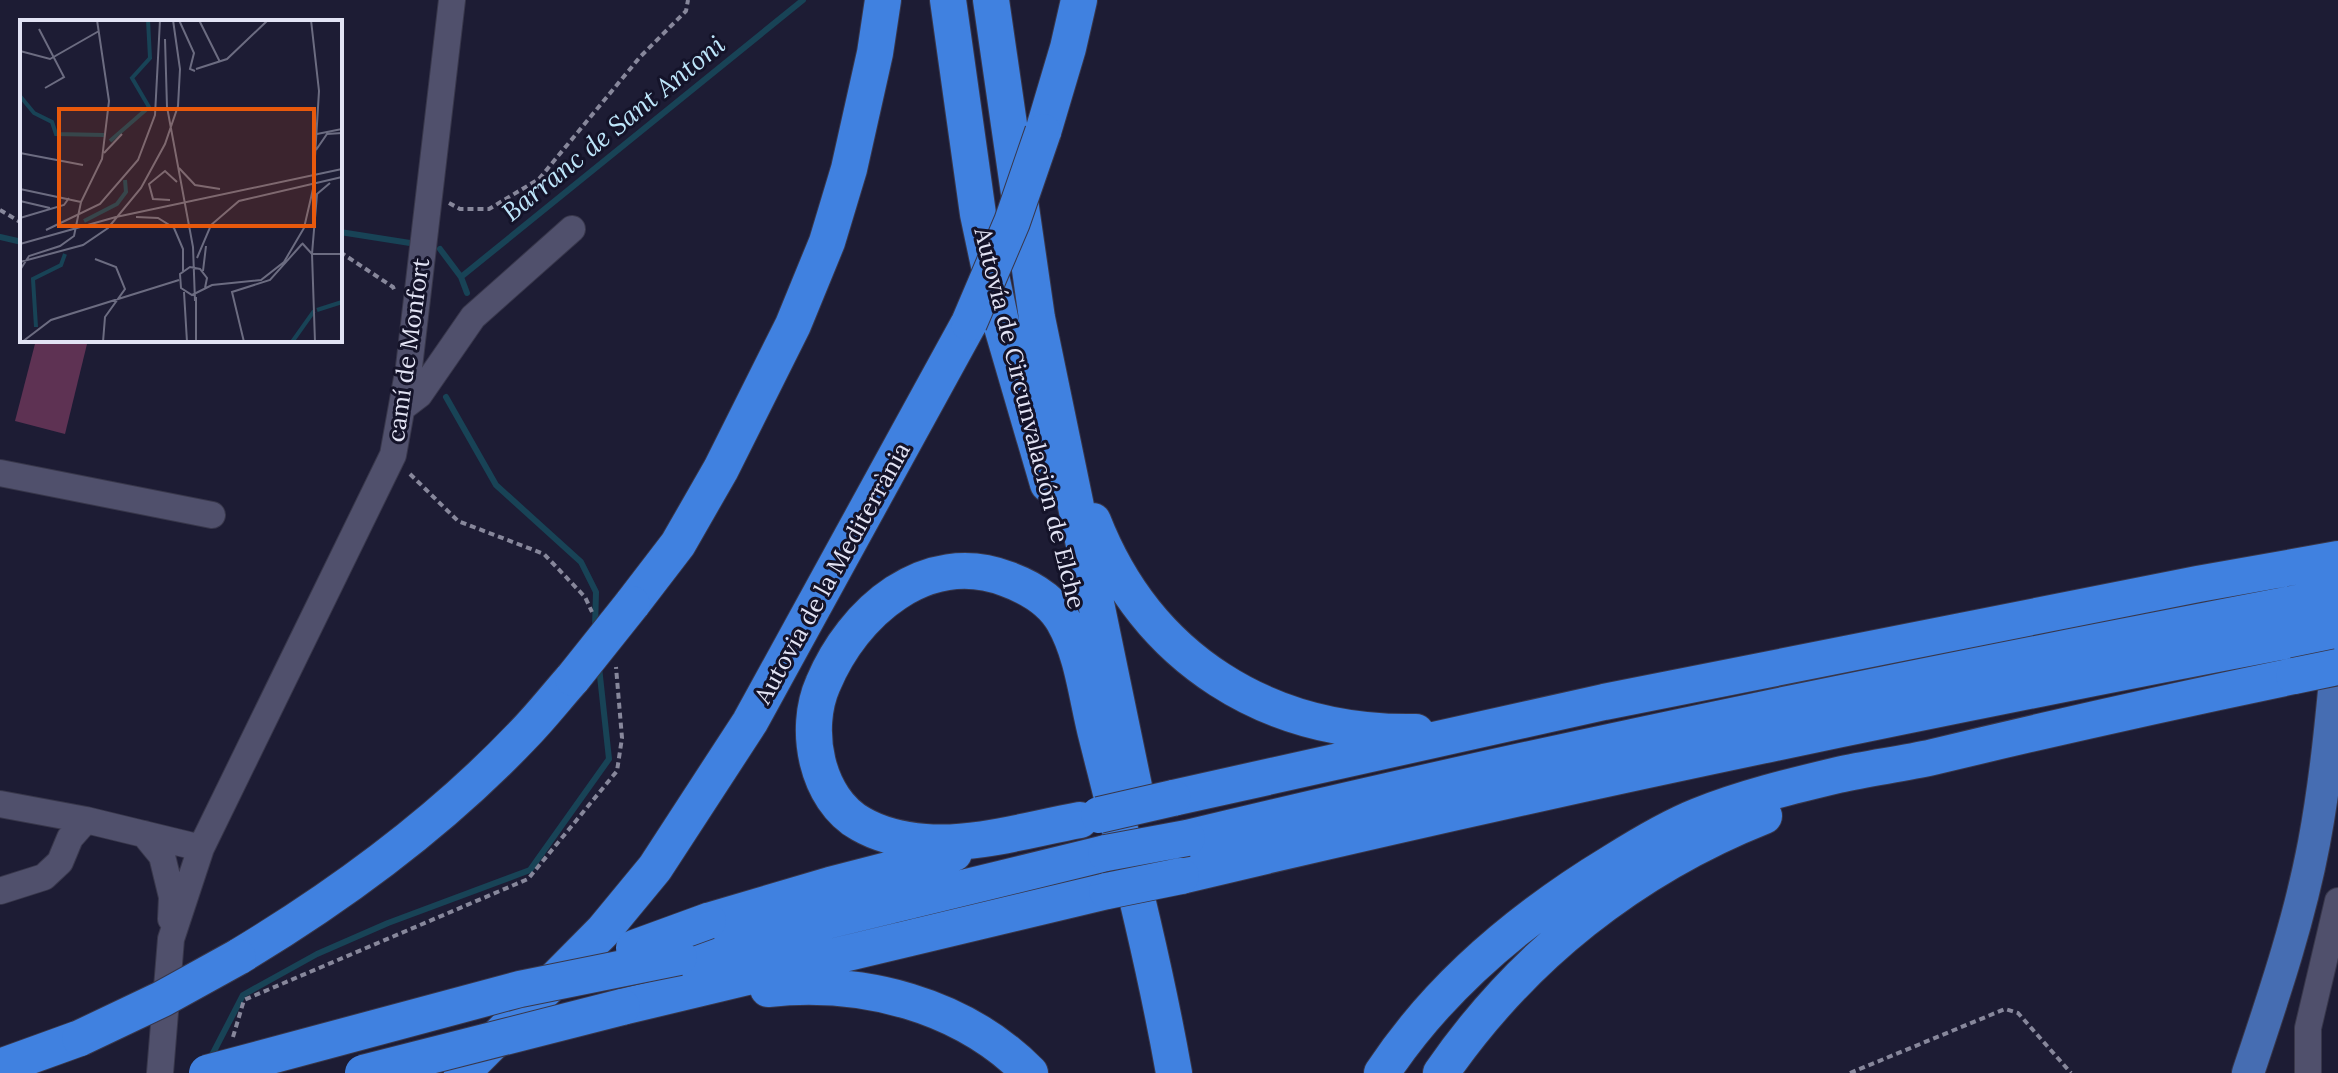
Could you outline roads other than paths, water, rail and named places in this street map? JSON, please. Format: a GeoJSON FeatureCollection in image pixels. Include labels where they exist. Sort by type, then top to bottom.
{"type":"FeatureCollection","features":[{"type":"Feature","properties":{"kind":"highway"},"geometry":{"type":"LineString","coordinates":[[0,1067],[80,1038],[162,999],[238,957],[372,869],[449,806],[522,737],[573,678],[678,544],[721,469],[793,325],[827,242],[849,169],[875,53],[883,0]]}},
{"type":"Feature","properties":{"kind":"highway","name":"Autovía de Circunvalación de Elche"},"geometry":{"type":"LineString","coordinates":[[948,0],[978,214],[999,313],[1025,411],[1041,456],[1105,715],[1102,830]]}},
{"type":"Feature","properties":{"kind":"highway","name":"Autovía de Circunvalación de Elche"},"geometry":{"type":"LineString","coordinates":[[991,0],[1037,318],[1055,410]]}},
{"type":"Feature","properties":{"kind":"highway","name":"Autovia de la Mediterrània"},"geometry":{"type":"LineString","coordinates":[[462,1073],[603,931],[655,868],[750,722],[969,323],[1012,222],[1043,132],[1079,0]]}},
{"type":"Feature","properties":{"kind":"highway"},"geometry":{"type":"LineString","coordinates":[[1055,410],[1106,555],[1126,587],[1188,658],[1243,694],[1299,717],[1387,733],[1469,732]]}},
{"type":"Feature","properties":{"kind":"highway"},"geometry":{"type":"LineString","coordinates":[[1055,410],[1196,1073]]}},
{"type":"Feature","properties":{"kind":"highway"},"geometry":{"type":"LineString","coordinates":[[207,1073],[520,989],[679,957],[1102,830],[1173,798],[1634,696],[2338,559]]}},
{"type":"Feature","properties":{"kind":"highway"},"geometry":{"type":"LineString","coordinates":[[1174,1073],[1102,830],[1076,654],[1064,621],[1049,603],[1027,587],[996,575],[968,569],[935,574],[908,585],[858,626],[843,647],[822,685],[816,708],[815,748],[819,767],[837,804],[859,823],[890,837],[925,842],[1102,830],[1187,838],[1543,756],[1887,683],[2338,595]]}},
{"type":"Feature","properties":{"kind":"highway"},"geometry":{"type":"LineString","coordinates":[[363,1073],[699,988],[1377,829],[1634,773],[2338,631]]}},
{"type":"Feature","properties":{"kind":"highway"},"geometry":{"type":"LineString","coordinates":[[1382,1073],[1443,998],[1508,935],[1554,899],[1632,849],[1698,816],[1840,774],[1892,767],[2085,720],[2338,667]]}},
{"type":"Feature","properties":{"kind":"highway"},"geometry":{"type":"LineString","coordinates":[[1441,1073],[1490,1008],[1522,975],[1585,918],[1620,892],[1691,850],[1744,824],[1892,767]]}},
{"type":"Feature","properties":{"kind":"highway"},"geometry":{"type":"LineString","coordinates":[[520,989],[708,921],[830,885],[1102,830]]}},
{"type":"Feature","properties":{"kind":"highway"},"geometry":{"type":"LineString","coordinates":[[699,988],[746,991],[814,986],[875,992],[937,1010],[976,1030],[1017,1059],[1030,1073]]}},
{"type":"Feature","properties":{"kind":"main road"},"geometry":{"type":"LineString","coordinates":[[2248,1073],[2282,971],[2314,843],[2338,649]]}},
{"type":"Feature","properties":{"kind":"street","name":"camí de Monfort"},"geometry":{"type":"LineString","coordinates":[[171,939],[201,848],[393,455],[409,367],[452,0]]}},
{"type":"Feature","properties":{"kind":"street"},"geometry":{"type":"LineString","coordinates":[[402,408],[419,395],[473,317],[572,229]]}},
{"type":"Feature","properties":{"kind":"street"},"geometry":{"type":"LineString","coordinates":[[0,473],[212,515]]}},
{"type":"Feature","properties":{"kind":"street"},"geometry":{"type":"LineString","coordinates":[[0,804],[86,820],[201,848]]}},
{"type":"Feature","properties":{"kind":"street"},"geometry":{"type":"LineString","coordinates":[[0,891],[44,877],[60,862],[70,838],[86,820]]}},
{"type":"Feature","properties":{"kind":"street"},"geometry":{"type":"LineString","coordinates":[[144,834],[162,856],[172,897],[160,1073]]}},
{"type":"Feature","properties":{"kind":"street"},"geometry":{"type":"LineString","coordinates":[[2308,1073],[2308,1028],[2338,901]]}},
{"type":"Feature","properties":{"kind":"waterway","name":"Barranc de Sant Antoni"},"geometry":{"type":"LineString","coordinates":[[467,293],[461,277],[803,0]]}},
{"type":"Feature","properties":{"kind":"waterway"},"geometry":{"type":"LineString","coordinates":[[342,232],[410,243]]}},
{"type":"Feature","properties":{"kind":"waterway"},"geometry":{"type":"LineString","coordinates":[[0,237],[20,242]]}},
{"type":"Feature","properties":{"kind":"waterway"},"geometry":{"type":"LineString","coordinates":[[440,249],[461,277]]}},
{"type":"Feature","properties":{"kind":"waterway","name":"Barranc de Sant Antoni"},"geometry":{"type":"LineString","coordinates":[[446,397],[496,485],[581,562],[596,592],[595,628]]}},
{"type":"Feature","properties":{"kind":"waterway","name":"Barranc de Sant Antoni"},"geometry":{"type":"LineString","coordinates":[[211,1057],[243,995],[317,954],[388,923],[530,870],[609,759],[599,667]]}}]}
